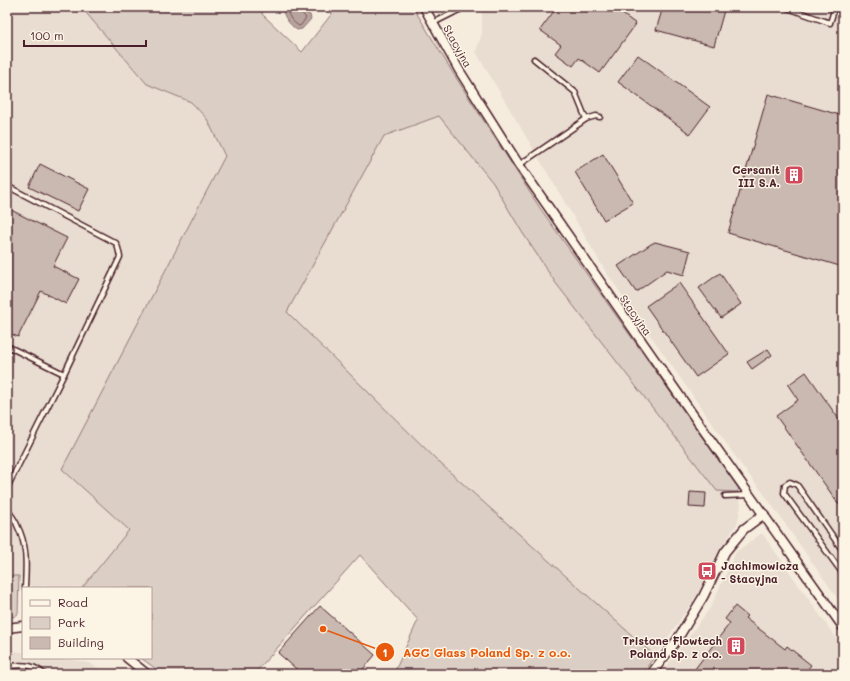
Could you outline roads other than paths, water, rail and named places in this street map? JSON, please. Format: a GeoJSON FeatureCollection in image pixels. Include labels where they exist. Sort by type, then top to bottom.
{"type":"FeatureCollection","features":[{"type":"Feature","properties":{"kind":"street","name":"Stacyjna"},"geometry":{"type":"LineString","coordinates":[[424,7],[459,70],[518,165],[843,627]]}},
{"type":"Feature","properties":{"kind":"street"},"geometry":{"type":"LineString","coordinates":[[651,674],[677,640],[703,597],[725,552],[744,529],[764,514]]}},
{"type":"Feature","properties":{"kind":"street"},"geometry":{"type":"LineString","coordinates":[[7,628],[22,626]]}},
{"type":"Feature","properties":{"kind":"street"},"geometry":{"type":"LineString","coordinates":[[128,659],[148,674]]}},
{"type":"Feature","properties":{"kind":"lane"},"geometry":{"type":"LineString","coordinates":[[433,23],[465,7]]}},
{"type":"Feature","properties":{"kind":"lane"},"geometry":{"type":"LineString","coordinates":[[786,7],[830,23],[835,7]]}},
{"type":"Feature","properties":{"kind":"lane"},"geometry":{"type":"LineString","coordinates":[[534,60],[575,92],[586,119]]}},
{"type":"Feature","properties":{"kind":"lane"},"geometry":{"type":"LineString","coordinates":[[518,165],[586,119],[596,116],[600,117]]}},
{"type":"Feature","properties":{"kind":"lane"},"geometry":{"type":"LineString","coordinates":[[7,186],[116,243],[120,257],[7,488]]}},
{"type":"Feature","properties":{"kind":"lane"},"geometry":{"type":"LineString","coordinates":[[7,346],[64,374]]}},
{"type":"Feature","properties":{"kind":"lane"},"geometry":{"type":"LineString","coordinates":[[842,570],[784,493],[785,485],[790,482],[797,485],[843,551]]}},
{"type":"Feature","properties":{"kind":"lane"},"geometry":{"type":"LineString","coordinates":[[725,496],[750,495]]}},
{"type":"Feature","properties":{"kind":"lane"},"geometry":{"type":"LineString","coordinates":[[7,509],[17,523],[23,539],[26,552],[25,587]]}},
{"type":"Feature","properties":{"kind":"lane"},"geometry":{"type":"LineString","coordinates":[[7,666],[29,665],[44,674]]}},
{"type":"Feature","properties":{"kind":"water"},"geometry":{"type":"Polygon","coordinates":[[[283,7],[301,7],[310,15],[311,19],[302,29],[297,30],[287,20],[283,7]]]}},
{"type":"Feature","properties":{"kind":"place","name":"Cersanit III S.A."},"geometry":{"type":"Point","coordinates":[794,175]}},
{"type":"Feature","properties":{"kind":"place","name":"Jachimowicza - Stacyjna"},"geometry":{"type":"Point","coordinates":[707,571]}},
{"type":"Feature","properties":{"kind":"place","name":"AGC Glass Poland Sp. z o.o."},"geometry":{"type":"Point","coordinates":[323,629]}},
{"type":"Feature","properties":{"kind":"place","name":"Tristone Flowtech Poland Sp. z o.o."},"geometry":{"type":"Point","coordinates":[736,646]}}]}
